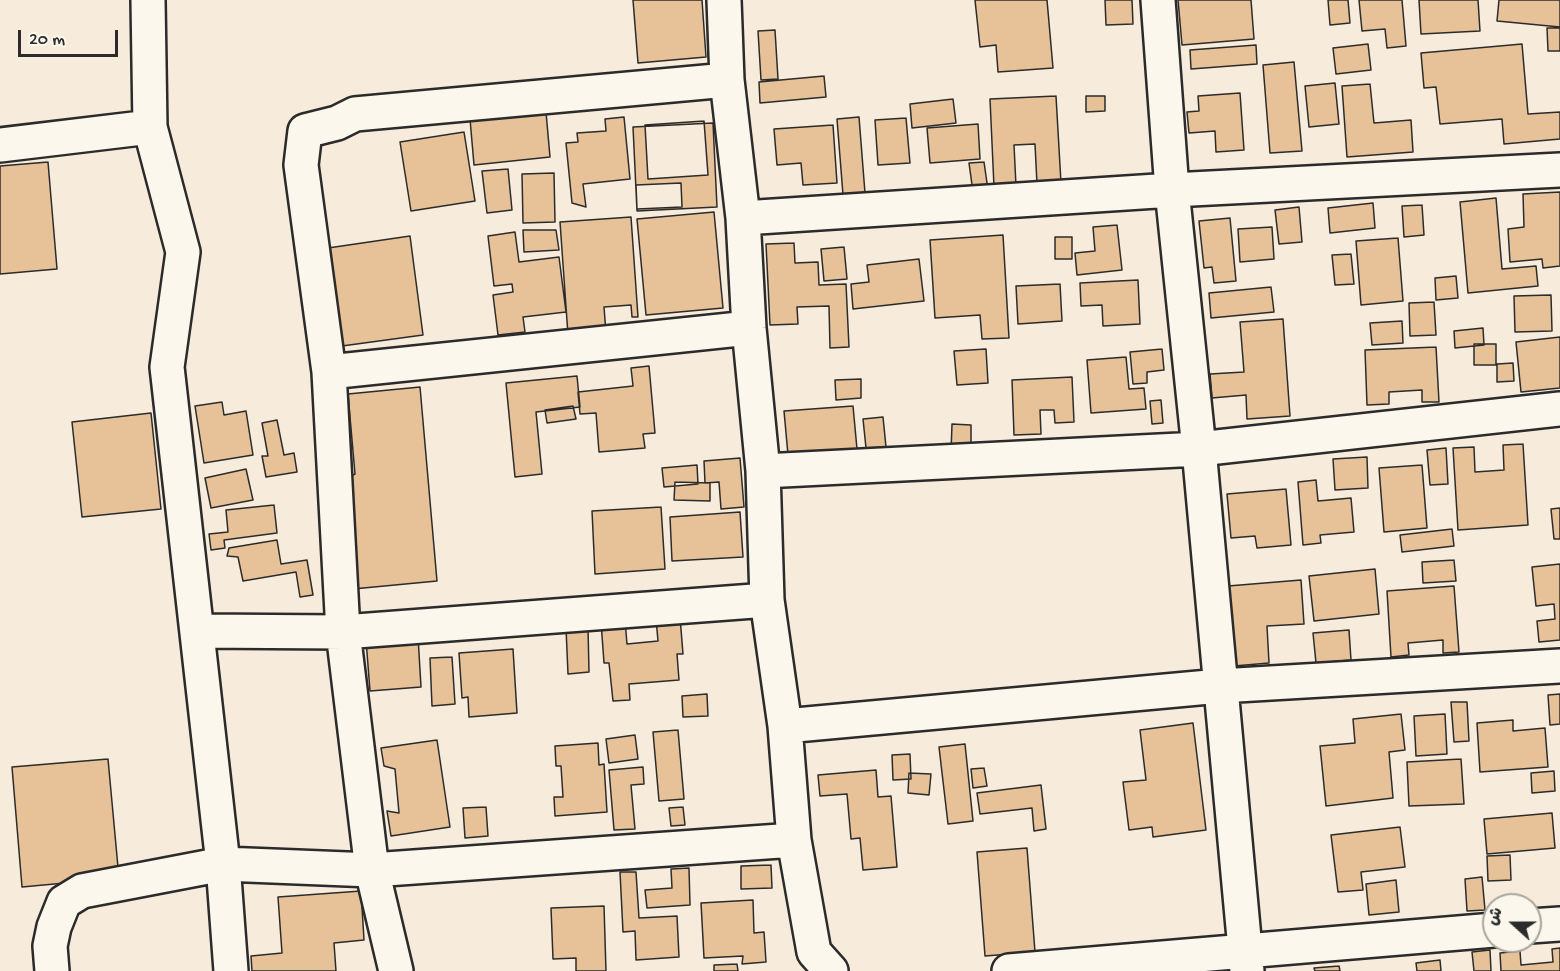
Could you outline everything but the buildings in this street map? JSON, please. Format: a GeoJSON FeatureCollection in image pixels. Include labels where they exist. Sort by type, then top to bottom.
{"type":"FeatureCollection","features":[{"type":"Feature","properties":{"kind":"street"},"geometry":{"type":"LineString","coordinates":[[148,0],[150,127],[183,252],[167,367],[223,864],[231,971]]}},
{"type":"Feature","properties":{"kind":"street"},"geometry":{"type":"LineString","coordinates":[[724,0],[727,80],[743,218],[748,328],[764,471],[767,600],[785,726],[794,840],[814,952],[831,971]]}},
{"type":"Feature","properties":{"kind":"street"},"geometry":{"type":"LineString","coordinates":[[1158,0],[1172,190],[1199,449],[1246,961]]}},
{"type":"Feature","properties":{"kind":"street"},"geometry":{"type":"LineString","coordinates":[[396,971],[372,870],[343,632],[329,372],[300,165],[305,131],[337,123],[355,114],[727,80]]}},
{"type":"Feature","properties":{"kind":"street"},"geometry":{"type":"LineString","coordinates":[[0,145],[150,127]]}},
{"type":"Feature","properties":{"kind":"street"},"geometry":{"type":"LineString","coordinates":[[743,218],[1172,190],[1560,170]]}},
{"type":"Feature","properties":{"kind":"street"},"geometry":{"type":"LineString","coordinates":[[329,372],[748,328]]}},
{"type":"Feature","properties":{"kind":"street"},"geometry":{"type":"LineString","coordinates":[[764,471],[1199,449],[1560,409]]}},
{"type":"Feature","properties":{"kind":"street"},"geometry":{"type":"LineString","coordinates":[[198,631],[343,632],[767,600]]}},
{"type":"Feature","properties":{"kind":"street"},"geometry":{"type":"LineString","coordinates":[[785,726],[1220,686],[1560,666]]}},
{"type":"Feature","properties":{"kind":"street"},"geometry":{"type":"LineString","coordinates":[[52,971],[51,946],[54,927],[64,902],[82,891],[223,864],[372,870],[794,840]]}},
{"type":"Feature","properties":{"kind":"street"},"geometry":{"type":"LineString","coordinates":[[1542,925],[1560,924]]}},
{"type":"Feature","properties":{"kind":"street"},"geometry":{"type":"LineString","coordinates":[[1009,971],[1246,961],[1482,932]]}}]}
